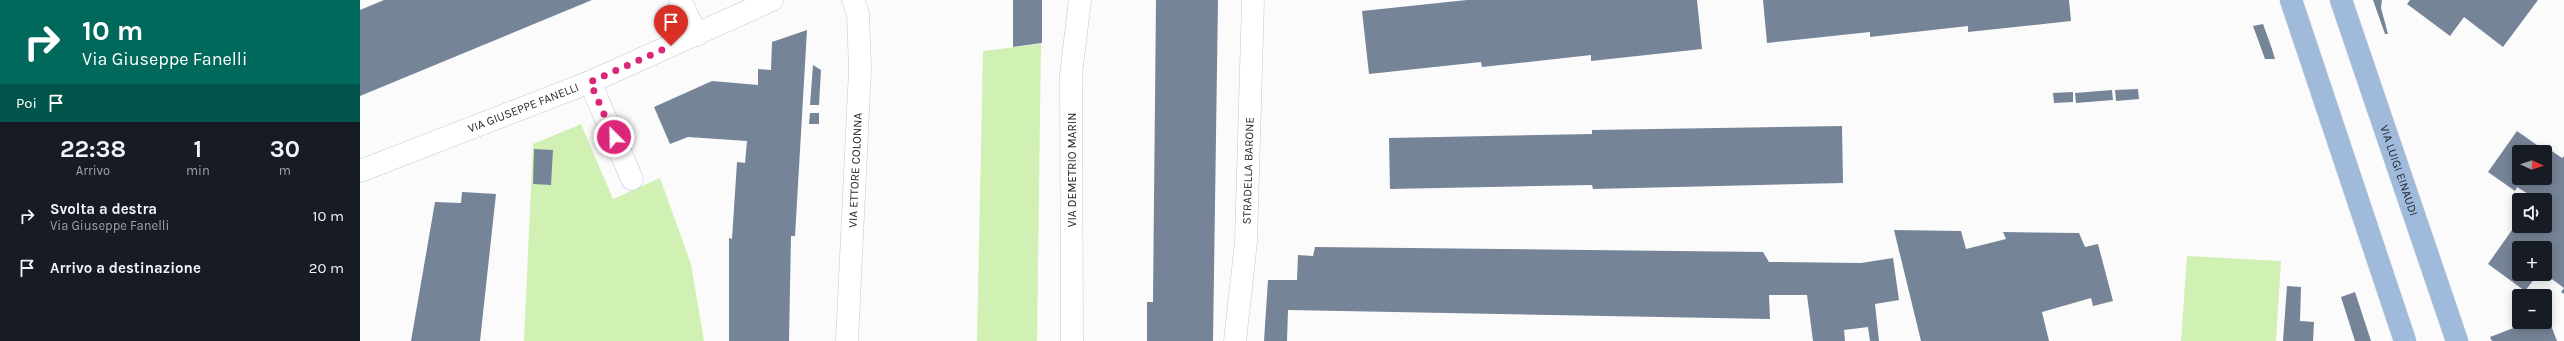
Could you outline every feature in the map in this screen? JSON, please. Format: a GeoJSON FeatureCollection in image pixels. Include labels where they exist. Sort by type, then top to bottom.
{"type":"FeatureCollection","features":[{"type":"Feature","properties":{"kind":"main road"},"geometry":{"type":"LineString","coordinates":[[2291,0],[2405,341]]}},
{"type":"Feature","properties":{"kind":"main road","name":"VIA LUIGI EINAUDI"},"geometry":{"type":"LineString","coordinates":[[2341,0],[2457,341]]}},
{"type":"Feature","properties":{"kind":"street"},"geometry":{"type":"LineString","coordinates":[[680,0],[697,35]]}},
{"type":"Feature","properties":{"kind":"street","name":"VIA GIUSEPPE FANELLI"},"geometry":{"type":"LineString","coordinates":[[360,171],[590,82],[772,0]]}},
{"type":"Feature","properties":{"kind":"street","name":"VIA ETTORE COLONNA"},"geometry":{"type":"LineString","coordinates":[[847,341],[860,68],[858,14],[853,0]]}},
{"type":"Feature","properties":{"kind":"street","name":"VIA DEMETRIO MARIN"},"geometry":{"type":"LineString","coordinates":[[1072,341],[1071,74],[1080,0]]}},
{"type":"Feature","properties":{"kind":"street","name":"STRADELLA BARONE"},"geometry":{"type":"LineString","coordinates":[[1235,341],[1246,242],[1253,0]]}},
{"type":"Feature","properties":{"kind":"street"},"geometry":{"type":"LineString","coordinates":[[590,82],[632,179]]}},
{"type":"Feature","properties":{"kind":"green space"},"geometry":{"type":"Polygon","coordinates":[[[1041,44],[1037,341],[977,341],[983,51],[1041,44]]]}},
{"type":"Feature","properties":{"kind":"green space"},"geometry":{"type":"Polygon","coordinates":[[[581,124],[613,199],[660,178],[691,264],[704,341],[524,341],[533,144],[581,124]]]}},
{"type":"Feature","properties":{"kind":"green space"},"geometry":{"type":"Polygon","coordinates":[[[2187,256],[2281,261],[2276,341],[2181,341],[2187,256]]]}},
{"type":"Feature","properties":{"kind":"building"},"geometry":{"type":"Polygon","coordinates":[[[384,0],[592,0],[360,96],[360,10],[384,0]]]}},
{"type":"Feature","properties":{"kind":"building"},"geometry":{"type":"Polygon","coordinates":[[[1013,0],[1042,0],[1042,43],[1013,47],[1013,0]]]}},
{"type":"Feature","properties":{"kind":"building"},"geometry":{"type":"Polygon","coordinates":[[[1156,0],[1218,0],[1213,341],[1147,341],[1147,302],[1153,302],[1156,0]]]}},
{"type":"Feature","properties":{"kind":"building"},"geometry":{"type":"Polygon","coordinates":[[[1467,0],[1697,0],[1702,49],[1591,61],[1591,55],[1482,67],[1481,62],[1369,74],[1362,11],[1467,0]]]}},
{"type":"Feature","properties":{"kind":"building"},"geometry":{"type":"Polygon","coordinates":[[[1763,0],[2069,0],[2071,21],[1968,32],[1968,26],[1870,37],[1870,32],[1767,43],[1763,0]]]}},
{"type":"Feature","properties":{"kind":"building"},"geometry":{"type":"Polygon","coordinates":[[[2373,0],[2382,0],[2381,8],[2388,34],[2385,34],[2373,0]]]}},
{"type":"Feature","properties":{"kind":"building"},"geometry":{"type":"Polygon","coordinates":[[[2410,0],[2538,0],[2503,47],[2464,17],[2450,36],[2407,4],[2410,0]]]}},
{"type":"Feature","properties":{"kind":"building"},"geometry":{"type":"Polygon","coordinates":[[[2263,24],[2275,59],[2265,59],[2253,26],[2263,24]]]}},
{"type":"Feature","properties":{"kind":"building"},"geometry":{"type":"Polygon","coordinates":[[[807,30],[795,236],[791,236],[789,341],[729,341],[729,238],[732,239],[737,162],[745,163],[747,141],[688,137],[670,144],[654,107],[712,81],[758,85],[758,69],[771,70],[772,42],[807,30]]]}},
{"type":"Feature","properties":{"kind":"building"},"geometry":{"type":"Polygon","coordinates":[[[813,65],[821,70],[819,105],[810,105],[813,65]]]}},
{"type":"Feature","properties":{"kind":"building"},"geometry":{"type":"Polygon","coordinates":[[[2138,89],[2139,99],[2116,101],[2115,90],[2138,89]]]}},
{"type":"Feature","properties":{"kind":"building"},"geometry":{"type":"Polygon","coordinates":[[[2112,90],[2113,100],[2076,103],[2075,93],[2112,90]]]}},
{"type":"Feature","properties":{"kind":"building"},"geometry":{"type":"Polygon","coordinates":[[[2073,92],[2073,102],[2054,103],[2053,93],[2073,92]]]}},
{"type":"Feature","properties":{"kind":"building"},"geometry":{"type":"Polygon","coordinates":[[[810,113],[819,113],[819,124],[809,124],[810,113]]]}},
{"type":"Feature","properties":{"kind":"building"},"geometry":{"type":"Polygon","coordinates":[[[1842,126],[1843,183],[1593,189],[1592,185],[1390,189],[1389,138],[1592,134],[1592,130],[1842,126]]]}},
{"type":"Feature","properties":{"kind":"building"},"geometry":{"type":"Polygon","coordinates":[[[2517,131],[2537,145],[2512,145],[2512,185],[2552,185],[2552,151],[2562,158],[2564,156],[2564,288],[2552,279],[2552,241],[2512,241],[2512,281],[2533,281],[2527,289],[2522,289],[2488,264],[2512,230],[2512,233],[2552,233],[2552,193],[2527,193],[2517,187],[2515,191],[2488,172],[2517,131]]]}},
{"type":"Feature","properties":{"kind":"building"},"geometry":{"type":"Polygon","coordinates":[[[534,149],[553,150],[551,185],[533,184],[534,149]]]}},
{"type":"Feature","properties":{"kind":"building"},"geometry":{"type":"Polygon","coordinates":[[[462,192],[496,194],[480,341],[411,341],[435,202],[461,203],[462,192]]]}},
{"type":"Feature","properties":{"kind":"building"},"geometry":{"type":"Polygon","coordinates":[[[1894,230],[1961,231],[1966,249],[2006,239],[2003,232],[2079,233],[2085,247],[2098,244],[2113,301],[2093,306],[2091,298],[2042,312],[2049,341],[1921,341],[1894,230]]]}},
{"type":"Feature","properties":{"kind":"building"},"geometry":{"type":"Polygon","coordinates":[[[1315,247],[1763,252],[1769,262],[1861,263],[1893,258],[1899,300],[1875,304],[1879,341],[1870,341],[1868,327],[1844,330],[1845,341],[1813,341],[1807,295],[1769,295],[1770,319],[1288,310],[1287,341],[1264,341],[1268,280],[1297,280],[1298,255],[1313,256],[1315,247]]]}},
{"type":"Feature","properties":{"kind":"building"},"geometry":{"type":"Polygon","coordinates":[[[2287,286],[2301,287],[2300,321],[2314,322],[2313,341],[2283,341],[2287,286]]]}},
{"type":"Feature","properties":{"kind":"building"},"geometry":{"type":"Polygon","coordinates":[[[2355,292],[2371,341],[2355,341],[2341,297],[2355,292]]]}},
{"type":"Feature","properties":{"kind":"building"},"geometry":{"type":"Polygon","coordinates":[[[2552,328],[2557,341],[2492,341],[2490,337],[2512,329],[2552,328]]]}},
{"type":"Feature","properties":{"kind":"route"},"geometry":{"type":"LineString","coordinates":[[614,137],[590,82],[671,46]]}}]}
